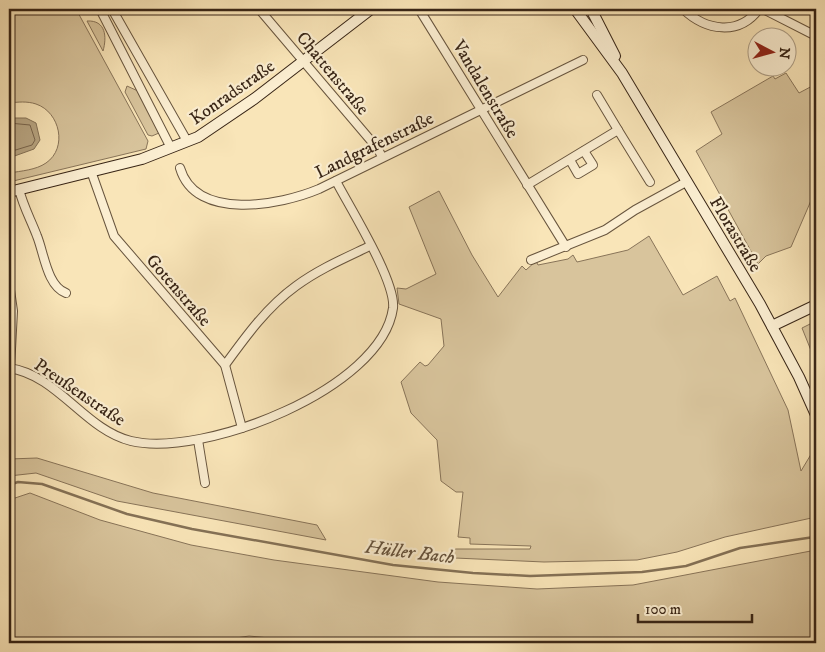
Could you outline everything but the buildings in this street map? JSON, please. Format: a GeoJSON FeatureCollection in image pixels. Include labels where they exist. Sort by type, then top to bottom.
{"type":"FeatureCollection","features":[{"type":"Feature","properties":{"kind":"main road","name":"Konradstraße"},"geometry":{"type":"LineString","coordinates":[[9,192],[142,159],[187,142],[224,120],[371,9]]}},
{"type":"Feature","properties":{"kind":"main road","name":"Florastraße"},"geometry":{"type":"LineString","coordinates":[[576,9],[622,73]]}},
{"type":"Feature","properties":{"kind":"main road","name":"Florastraße"},"geometry":{"type":"LineString","coordinates":[[591,9],[622,73],[772,326],[816,415]]}},
{"type":"Feature","properties":{"kind":"main road"},"geometry":{"type":"LineString","coordinates":[[772,326],[816,305]]}},
{"type":"Feature","properties":{"kind":"street"},"geometry":{"type":"LineString","coordinates":[[100,9],[171,148]]}},
{"type":"Feature","properties":{"kind":"street"},"geometry":{"type":"LineString","coordinates":[[112,9],[187,142]]}},
{"type":"Feature","properties":{"kind":"street","name":"Chattenstraße"},"geometry":{"type":"LineString","coordinates":[[259,9],[378,149],[382,157]]}},
{"type":"Feature","properties":{"kind":"street","name":"Vandalenstraße"},"geometry":{"type":"LineString","coordinates":[[419,9],[482,108],[566,247]]}},
{"type":"Feature","properties":{"kind":"street"},"geometry":{"type":"LineString","coordinates":[[683,9],[712,26],[731,28],[747,22],[759,9]]}},
{"type":"Feature","properties":{"kind":"street"},"geometry":{"type":"LineString","coordinates":[[763,9],[816,36]]}},
{"type":"Feature","properties":{"kind":"street","name":"Landgrafenstraße"},"geometry":{"type":"LineString","coordinates":[[180,168],[188,186],[199,195],[216,201],[240,204],[296,198],[336,181],[482,108],[584,60]]}},
{"type":"Feature","properties":{"kind":"street"},"geometry":{"type":"LineString","coordinates":[[597,95],[650,182]]}},
{"type":"Feature","properties":{"kind":"street"},"geometry":{"type":"LineString","coordinates":[[527,185],[618,130]]}},
{"type":"Feature","properties":{"kind":"street"},"geometry":{"type":"LineString","coordinates":[[570,160],[578,174],[593,165],[584,151]]}},
{"type":"Feature","properties":{"kind":"street","name":"Gotenstraße"},"geometry":{"type":"LineString","coordinates":[[91,171],[114,236],[225,365],[242,428]]}},
{"type":"Feature","properties":{"kind":"street","name":"Preußenstraße"},"geometry":{"type":"LineString","coordinates":[[9,368],[27,372],[42,380],[108,431],[122,438],[152,443],[198,440],[242,428],[275,417],[312,399],[346,373],[380,340],[390,319],[393,299],[390,285],[336,181]]}},
{"type":"Feature","properties":{"kind":"street"},"geometry":{"type":"LineString","coordinates":[[531,260],[606,230],[635,210],[686,182]]}},
{"type":"Feature","properties":{"kind":"street"},"geometry":{"type":"LineString","coordinates":[[19,189],[22,203],[43,252],[46,264],[58,288],[66,293]]}},
{"type":"Feature","properties":{"kind":"street"},"geometry":{"type":"LineString","coordinates":[[225,365],[256,322],[288,292],[311,275],[370,246]]}},
{"type":"Feature","properties":{"kind":"street"},"geometry":{"type":"LineString","coordinates":[[9,283],[13,311],[9,368]]}},
{"type":"Feature","properties":{"kind":"street"},"geometry":{"type":"LineString","coordinates":[[198,440],[205,483]]}},
{"type":"Feature","properties":{"kind":"shaded area"},"geometry":{"type":"Polygon","coordinates":[[[9,9],[76,9],[148,141],[146,149],[9,182],[9,173],[33,169],[46,163],[57,149],[59,140],[56,122],[44,108],[29,102],[9,103],[9,9]]]}},
{"type":"Feature","properties":{"kind":"shaded area"},"geometry":{"type":"Polygon","coordinates":[[[87,21],[98,23],[104,30],[103,51],[87,21]]]}},
{"type":"Feature","properties":{"kind":"shaded area"},"geometry":{"type":"Polygon","coordinates":[[[770,78],[789,78],[799,93],[816,84],[816,189],[791,247],[766,256],[758,264],[696,151],[722,134],[711,112],[770,78]]]}},
{"type":"Feature","properties":{"kind":"shaded area"},"geometry":{"type":"Polygon","coordinates":[[[127,86],[138,91],[159,133],[152,136],[148,135],[125,92],[127,86]]]}},
{"type":"Feature","properties":{"kind":"shaded area"},"geometry":{"type":"Polygon","coordinates":[[[439,191],[472,255],[498,297],[522,266],[526,270],[536,261],[538,265],[568,259],[573,255],[577,262],[628,250],[649,236],[683,295],[717,276],[730,301],[735,298],[788,410],[801,471],[813,451],[816,467],[816,517],[725,537],[677,552],[637,560],[544,562],[455,558],[450,551],[456,549],[530,549],[531,546],[470,544],[470,538],[458,537],[463,492],[456,492],[441,481],[437,440],[411,413],[401,382],[420,362],[425,366],[428,365],[444,346],[441,319],[399,304],[397,288],[406,289],[436,274],[409,207],[439,191]]]}},
{"type":"Feature","properties":{"kind":"shaded area"},"geometry":{"type":"Polygon","coordinates":[[[816,321],[816,363],[802,328],[816,321]]]}},
{"type":"Feature","properties":{"kind":"shaded area"},"geometry":{"type":"Polygon","coordinates":[[[37,458],[153,493],[317,525],[326,540],[117,501],[36,473],[9,476],[9,459],[37,458]]]}},
{"type":"Feature","properties":{"kind":"shaded area"},"geometry":{"type":"Polygon","coordinates":[[[30,493],[100,520],[191,545],[274,560],[438,582],[537,589],[633,585],[816,550],[816,643],[321,643],[249,636],[203,643],[9,643],[9,500],[30,493]]]}},
{"type":"Feature","properties":{"kind":"shaded area"},"geometry":{"type":"Polygon","coordinates":[[[259,639],[287,643],[220,643],[259,639]]]}},
{"type":"Feature","properties":{"kind":"water"},"geometry":{"type":"Polygon","coordinates":[[[9,118],[26,118],[36,123],[40,140],[34,149],[9,158],[9,118]]]}},
{"type":"Feature","properties":{"kind":"waterway","name":"Hüller Bach"},"geometry":{"type":"LineString","coordinates":[[9,485],[18,482],[42,484],[127,514],[192,529],[393,565],[473,573],[530,576],[642,572],[686,566],[740,548],[814,537]]}}]}
